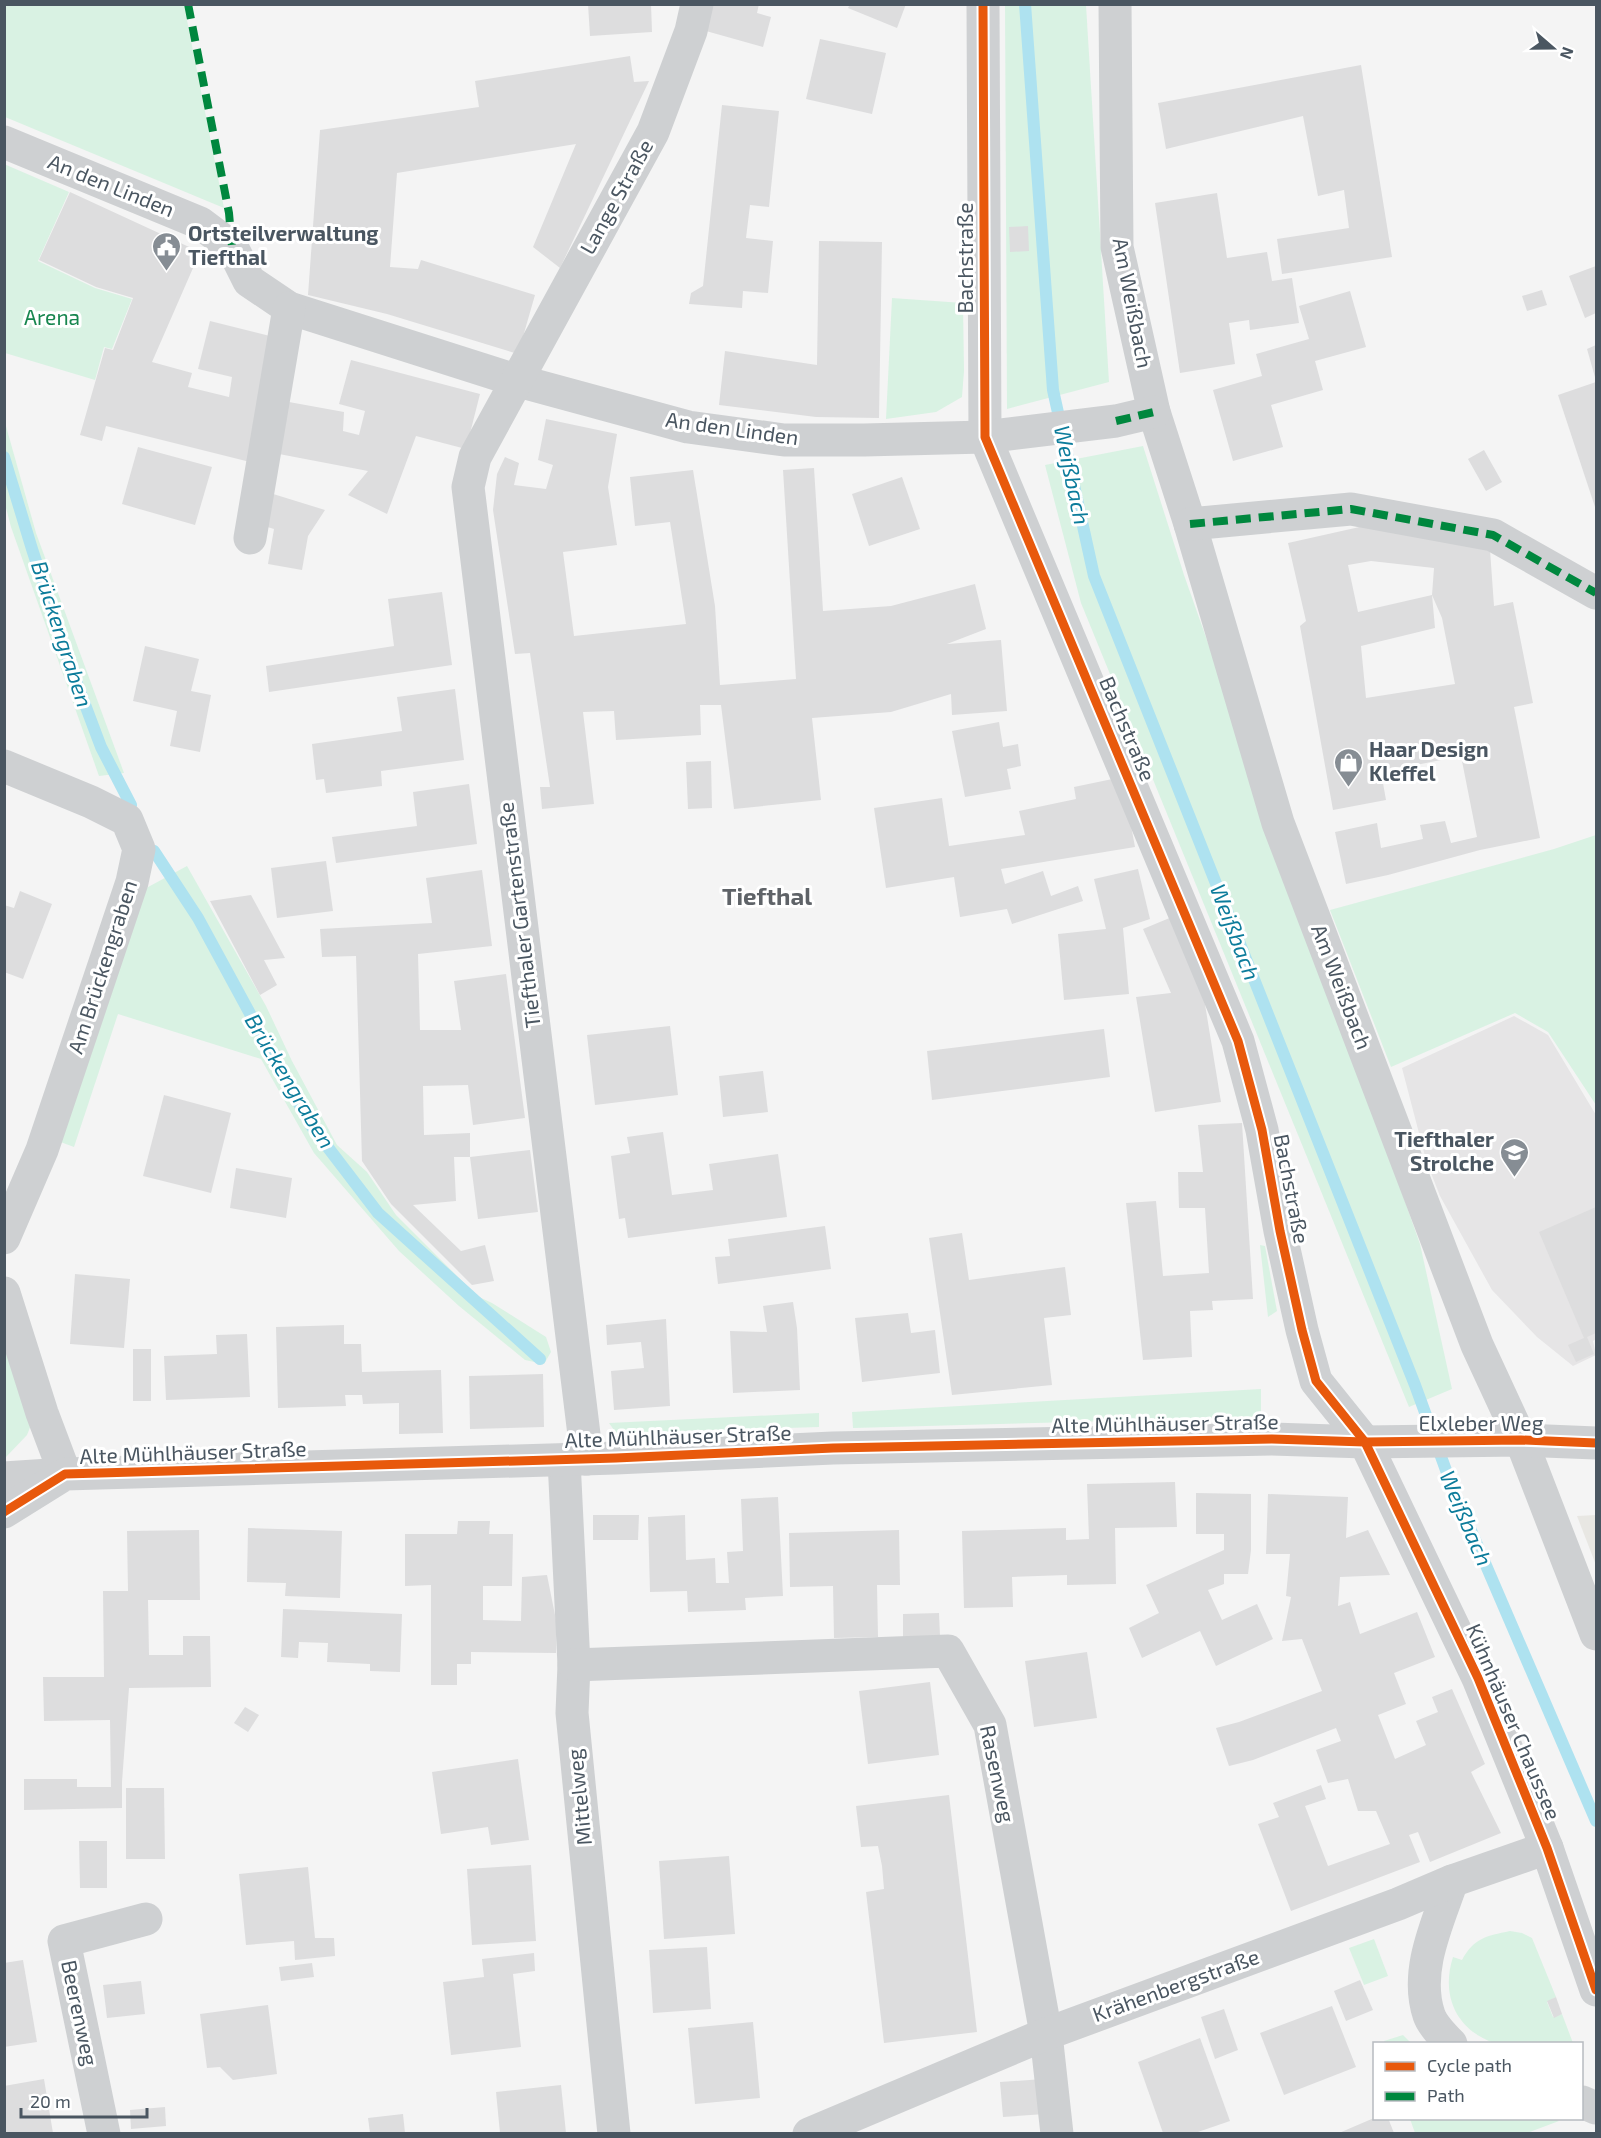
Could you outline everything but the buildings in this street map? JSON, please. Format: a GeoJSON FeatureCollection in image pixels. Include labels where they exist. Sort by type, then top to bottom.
{"type":"FeatureCollection","features":[{"type":"Feature","properties":{"kind":"street","name":"Lange Straße"},"geometry":{"type":"LineString","coordinates":[[515,380],[653,132],[691,31],[697,4]]}},
{"type":"Feature","properties":{"kind":"street","name":"Bachstraße"},"geometry":{"type":"LineString","coordinates":[[983,4],[985,437],[1238,1041],[1262,1130],[1280,1231],[1316,1381],[1365,1442]]}},
{"type":"Feature","properties":{"kind":"street","name":"Am Weißbach"},"geometry":{"type":"LineString","coordinates":[[1115,4],[1117,247],[1154,412],[1190,524],[1278,824],[1477,1345],[1521,1440],[1596,1634]]}},
{"type":"Feature","properties":{"kind":"street","name":"An den Linden"},"geometry":{"type":"LineString","coordinates":[[4,142],[200,223],[232,247],[249,281],[289,308],[515,380],[688,427],[784,440],[985,437],[1116,421],[1154,412]]}},
{"type":"Feature","properties":{"kind":"street"},"geometry":{"type":"LineString","coordinates":[[250,538],[289,308]]}},
{"type":"Feature","properties":{"kind":"street","name":"Tiefthaler Gartenstraße"},"geometry":{"type":"LineString","coordinates":[[515,380],[475,457],[468,487],[575,1459]]}},
{"type":"Feature","properties":{"kind":"street"},"geometry":{"type":"LineString","coordinates":[[1190,524],[1351,509],[1493,535],[1596,593]]}},
{"type":"Feature","properties":{"kind":"street","name":"Am Brückengraben"},"geometry":{"type":"LineString","coordinates":[[4,766],[91,802],[127,820],[139,849],[132,882],[42,1150],[4,1238]]}},
{"type":"Feature","properties":{"kind":"street"},"geometry":{"type":"LineString","coordinates":[[4,1293],[42,1413],[65,1474],[4,1478]]}},
{"type":"Feature","properties":{"kind":"street","name":"Alte Mühlhäuser Straße"},"geometry":{"type":"LineString","coordinates":[[4,1512],[65,1474],[869,1448],[1272,1439],[1365,1442]]}},
{"type":"Feature","properties":{"kind":"street","name":"Elxleber Weg"},"geometry":{"type":"LineString","coordinates":[[1365,1442],[1521,1440],[1596,1443]]}},
{"type":"Feature","properties":{"kind":"street","name":"Kühnhäuser Chaussee"},"geometry":{"type":"LineString","coordinates":[[1365,1442],[1478,1678],[1547,1848],[1596,1990]]}},
{"type":"Feature","properties":{"kind":"street","name":"Mittelweg"},"geometry":{"type":"LineString","coordinates":[[575,1459],[572,1713],[614,2133]]}},
{"type":"Feature","properties":{"kind":"street","name":"Rasenweg"},"geometry":{"type":"LineString","coordinates":[[574,1665],[948,1650],[990,1725],[1046,2034],[1057,2133]]}},
{"type":"Feature","properties":{"kind":"street","name":"Krähenbergstraße"},"geometry":{"type":"LineString","coordinates":[[809,2133],[1046,2034],[1398,1904],[1452,1881],[1547,1848]]}},
{"type":"Feature","properties":{"kind":"street"},"geometry":{"type":"LineString","coordinates":[[1450,2042],[1429,2016],[1423,1982],[1430,1945],[1452,1881]]}},
{"type":"Feature","properties":{"kind":"street","name":"Beerenweg"},"geometry":{"type":"LineString","coordinates":[[104,2133],[64,1941],[146,1919]]}},
{"type":"Feature","properties":{"kind":"shaded area","name":"Tiefthaler Strolche"},"geometry":{"type":"Polygon","coordinates":[[[1514,1016],[1548,1035],[1596,1115],[1596,1339],[1593,1341],[1596,1355],[1573,1366],[1537,1337],[1492,1290],[1440,1196],[1426,1160],[1402,1068],[1514,1016]]]}},
{"type":"Feature","properties":{"kind":"shaded area"},"geometry":{"type":"Polygon","coordinates":[[[1596,1515],[1596,1565],[1577,1516],[1596,1515]]]}},
{"type":"Feature","properties":{"kind":"green space"},"geometry":{"type":"Polygon","coordinates":[[[4,5],[184,5],[224,208],[5,117],[4,5]]]}},
{"type":"Feature","properties":{"kind":"green space"},"geometry":{"type":"Polygon","coordinates":[[[1005,5],[1086,5],[1109,382],[1007,409],[1005,5]]]}},
{"type":"Feature","properties":{"kind":"green space","name":"Arena"},"geometry":{"type":"Polygon","coordinates":[[[4,164],[69,192],[38,261],[95,288],[132,299],[112,349],[104,347],[95,380],[5,353],[4,164]]]}},
{"type":"Feature","properties":{"kind":"green space"},"geometry":{"type":"Polygon","coordinates":[[[892,298],[963,303],[962,397],[936,412],[886,419],[892,298]]]}},
{"type":"Feature","properties":{"kind":"green space"},"geometry":{"type":"Polygon","coordinates":[[[4,419],[36,533],[124,773],[99,776],[11,527],[5,504],[4,419]]]}},
{"type":"Feature","properties":{"kind":"green space"},"geometry":{"type":"Polygon","coordinates":[[[1143,446],[1184,575],[1420,1244],[1452,1389],[1409,1407],[1081,603],[1045,465],[1143,446]]]}},
{"type":"Feature","properties":{"kind":"green space"},"geometry":{"type":"Polygon","coordinates":[[[1596,835],[1596,1105],[1548,1032],[1515,1013],[1391,1067],[1330,910],[1554,849],[1596,835]]]}},
{"type":"Feature","properties":{"kind":"green space"},"geometry":{"type":"Polygon","coordinates":[[[187,866],[266,1006],[292,1061],[337,1145],[367,1172],[396,1215],[477,1296],[546,1337],[551,1352],[544,1364],[525,1360],[459,1306],[399,1251],[314,1153],[261,1059],[118,1014],[74,1147],[55,1140],[137,893],[187,866]]]}},
{"type":"Feature","properties":{"kind":"green space"},"geometry":{"type":"Polygon","coordinates":[[[1260,1245],[1265,1246],[1277,1311],[1268,1317],[1260,1245]]]}},
{"type":"Feature","properties":{"kind":"green space"},"geometry":{"type":"Polygon","coordinates":[[[4,1321],[35,1415],[27,1435],[5,1458],[4,1321]]]}},
{"type":"Feature","properties":{"kind":"green space"},"geometry":{"type":"Polygon","coordinates":[[[1261,1389],[1261,1417],[853,1428],[852,1412],[1261,1389]]]}},
{"type":"Feature","properties":{"kind":"green space"},"geometry":{"type":"Polygon","coordinates":[[[819,1413],[819,1427],[616,1433],[609,1423],[819,1413]]]}},
{"type":"Feature","properties":{"kind":"green space"},"geometry":{"type":"Polygon","coordinates":[[[1510,1931],[1532,1938],[1556,1997],[1547,2002],[1553,2017],[1562,2014],[1573,2042],[1492,2042],[1469,2029],[1461,2019],[1450,1997],[1449,1984],[1453,1957],[1462,1960],[1476,1942],[1510,1931]]]}},
{"type":"Feature","properties":{"kind":"green space"},"geometry":{"type":"Polygon","coordinates":[[[1374,1939],[1388,1976],[1364,1985],[1349,1948],[1374,1939]]]}},
{"type":"Feature","properties":{"kind":"green space"},"geometry":{"type":"Polygon","coordinates":[[[1403,2035],[1410,2042],[1384,2042],[1403,2035]]]}},
{"type":"Feature","properties":{"kind":"green space"},"geometry":{"type":"Polygon","coordinates":[[[1410,2120],[1559,2121],[1527,2133],[1415,2133],[1410,2120]]]}},
{"type":"Feature","properties":{"kind":"waterway","name":"Weißbach"},"geometry":{"type":"LineString","coordinates":[[1025,4],[1053,390],[1094,576],[1415,1385],[1451,1484],[1596,1821]]}},
{"type":"Feature","properties":{"kind":"waterway","name":"Brückengraben"},"geometry":{"type":"LineString","coordinates":[[4,457],[69,662],[101,747],[131,805]]}},
{"type":"Feature","properties":{"kind":"waterway","name":"Brückengraben"},"geometry":{"type":"LineString","coordinates":[[154,851],[198,918],[310,1124],[378,1213],[540,1359]]}},
{"type":"Feature","properties":{"kind":"marked path"},"geometry":{"type":"LineString","coordinates":[[188,4],[229,213],[232,247]]}},
{"type":"Feature","properties":{"kind":"marked path"},"geometry":{"type":"LineString","coordinates":[[1116,421],[1154,412]]}},
{"type":"Feature","properties":{"kind":"marked path"},"geometry":{"type":"LineString","coordinates":[[1190,524],[1351,509],[1493,535],[1596,593]]}},
{"type":"Feature","properties":{"kind":"cycle path"},"geometry":{"type":"LineString","coordinates":[[983,4],[985,437],[1238,1041],[1262,1130],[1280,1231],[1316,1381],[1365,1442],[1478,1678],[1547,1848],[1596,1990]]}},
{"type":"Feature","properties":{"kind":"cycle path"},"geometry":{"type":"LineString","coordinates":[[4,1512],[65,1474],[616,1458],[833,1448],[1272,1439],[1365,1442],[1521,1440],[1596,1443]]}},
{"type":"Feature","properties":{"kind":"place","name":"Ortsteilverwaltung Tiefthal"},"geometry":{"type":"Point","coordinates":[167,272]}},
{"type":"Feature","properties":{"kind":"place","name":"Haar Design Kleffel"},"geometry":{"type":"Point","coordinates":[1348,788]}},
{"type":"Feature","properties":{"kind":"place","name":"Tiefthaler Strolche"},"geometry":{"type":"Point","coordinates":[1515,1178]}},
{"type":"Feature","properties":{"kind":"district","name":"Tiefthal"},"geometry":{"type":"Point","coordinates":[767,897]}}]}
